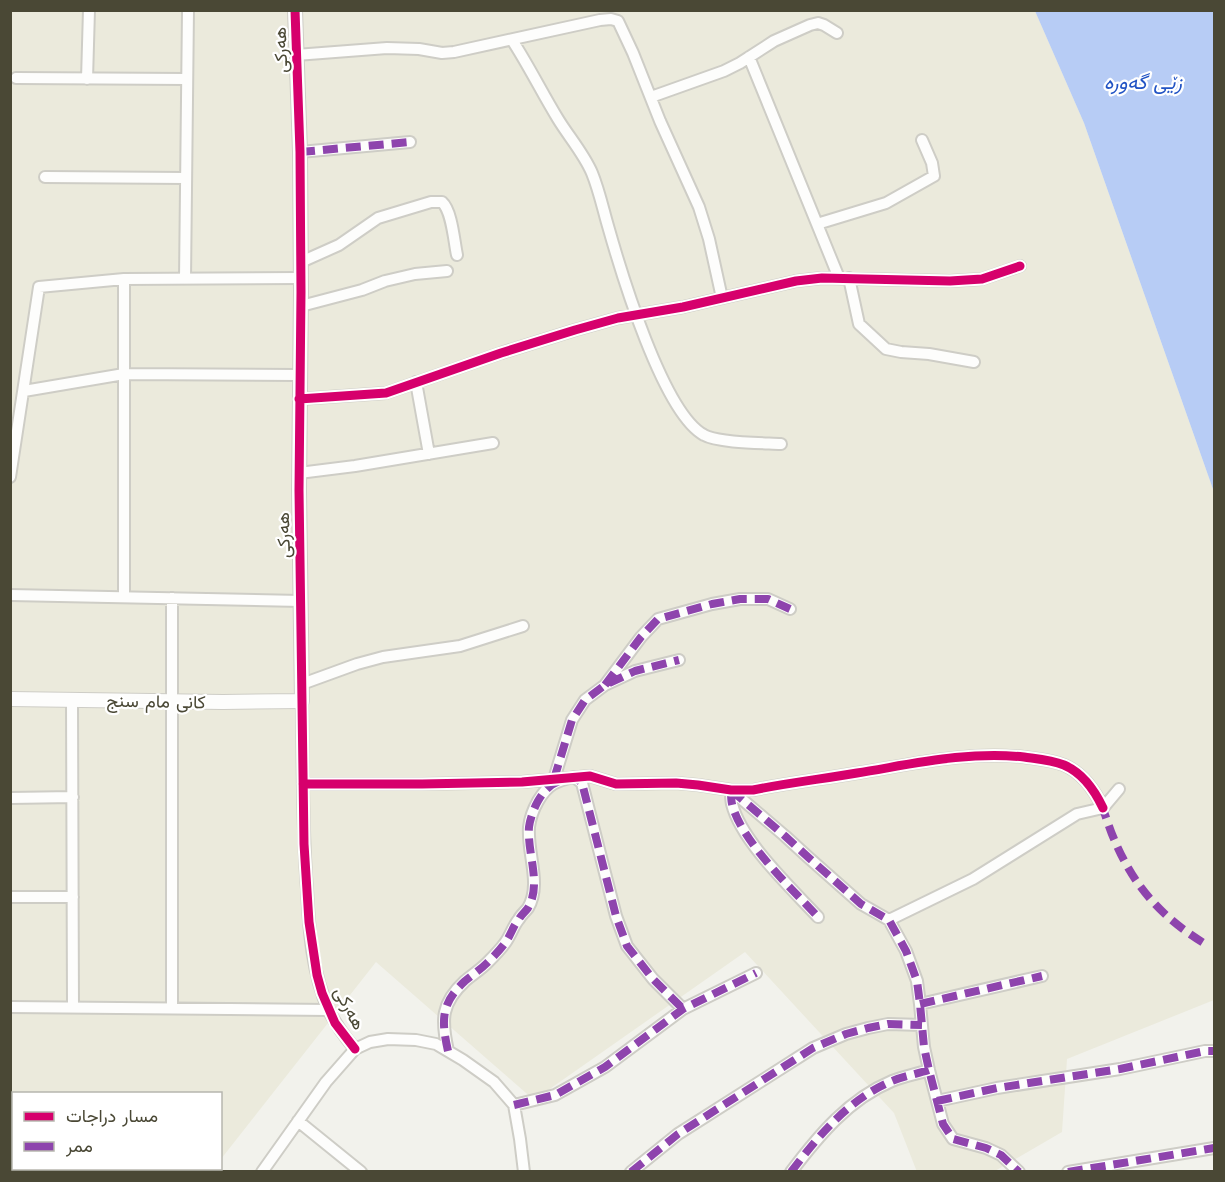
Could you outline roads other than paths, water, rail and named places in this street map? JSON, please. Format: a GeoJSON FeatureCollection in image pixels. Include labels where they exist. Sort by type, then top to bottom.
{"type":"FeatureCollection","features":[{"type":"Feature","properties":{"kind":"street"},"geometry":{"type":"LineString","coordinates":[[87,79],[89,10]]}},
{"type":"Feature","properties":{"kind":"street"},"geometry":{"type":"LineString","coordinates":[[184,279],[188,10]]}},
{"type":"Feature","properties":{"kind":"street","name":"هەرکی"},"geometry":{"type":"LineString","coordinates":[[295,10],[300,152],[299,473],[304,844],[309,922],[317,975],[335,1023],[354,1049]]}},
{"type":"Feature","properties":{"kind":"street"},"geometry":{"type":"LineString","coordinates":[[296,56],[387,48],[454,52],[600,20],[618,21],[699,207],[723,298]]}},
{"type":"Feature","properties":{"kind":"street"},"geometry":{"type":"LineString","coordinates":[[651,97],[724,71],[774,41],[810,25],[818,23],[837,33]]}},
{"type":"Feature","properties":{"kind":"street"},"geometry":{"type":"LineString","coordinates":[[512,40],[593,175],[636,315],[668,391],[680,411],[705,436],[781,444]]}},
{"type":"Feature","properties":{"kind":"street"},"geometry":{"type":"LineString","coordinates":[[749,57],[817,224],[844,278],[859,324],[886,349],[975,362]]}},
{"type":"Feature","properties":{"kind":"street"},"geometry":{"type":"LineString","coordinates":[[16,78],[188,79]]}},
{"type":"Feature","properties":{"kind":"street"},"geometry":{"type":"LineString","coordinates":[[817,224],[886,203],[934,176],[932,164],[922,140]]}},
{"type":"Feature","properties":{"kind":"street"},"geometry":{"type":"LineString","coordinates":[[300,152],[410,142]]}},
{"type":"Feature","properties":{"kind":"street"},"geometry":{"type":"LineString","coordinates":[[45,177],[186,178]]}},
{"type":"Feature","properties":{"kind":"street"},"geometry":{"type":"LineString","coordinates":[[300,262],[339,245],[378,218],[431,202],[442,202],[446,205],[457,255]]}},
{"type":"Feature","properties":{"kind":"street"},"geometry":{"type":"LineString","coordinates":[[299,399],[386,393],[501,353],[618,318],[683,307],[796,281],[844,278],[950,281],[982,279],[1020,266]]}},
{"type":"Feature","properties":{"kind":"street"},"geometry":{"type":"LineString","coordinates":[[301,306],[362,290],[385,281],[415,274],[447,271]]}},
{"type":"Feature","properties":{"kind":"street"},"geometry":{"type":"LineString","coordinates":[[10,477],[39,287],[124,279],[301,278]]}},
{"type":"Feature","properties":{"kind":"street"},"geometry":{"type":"LineString","coordinates":[[124,279],[124,597]]}},
{"type":"Feature","properties":{"kind":"street"},"geometry":{"type":"LineString","coordinates":[[24,391],[124,375],[299,375]]}},
{"type":"Feature","properties":{"kind":"street"},"geometry":{"type":"LineString","coordinates":[[416,382],[429,454]]}},
{"type":"Feature","properties":{"kind":"street"},"geometry":{"type":"LineString","coordinates":[[299,473],[493,443]]}},
{"type":"Feature","properties":{"kind":"street"},"geometry":{"type":"LineString","coordinates":[[10,595],[301,601]]}},
{"type":"Feature","properties":{"kind":"street"},"geometry":{"type":"LineString","coordinates":[[172,598],[172,1008]]}},
{"type":"Feature","properties":{"kind":"street"},"geometry":{"type":"LineString","coordinates":[[605,685],[641,637],[658,619],[740,599],[768,599],[790,609]]}},
{"type":"Feature","properties":{"kind":"street"},"geometry":{"type":"LineString","coordinates":[[302,684],[383,657],[460,646],[523,626]]}},
{"type":"Feature","properties":{"kind":"street"},"geometry":{"type":"LineString","coordinates":[[554,779],[572,720],[585,700],[605,685],[635,670],[679,660]]}},
{"type":"Feature","properties":{"kind":"street","name":"کانی مام سنج"},"geometry":{"type":"LineString","coordinates":[[10,699],[172,702],[302,701]]}},
{"type":"Feature","properties":{"kind":"street"},"geometry":{"type":"LineString","coordinates":[[72,699],[73,1008]]}},
{"type":"Feature","properties":{"kind":"street"},"geometry":{"type":"LineString","coordinates":[[303,784],[522,782],[590,776],[616,784],[676,783],[731,790],[753,790],[959,756],[999,755],[1049,760],[1067,766],[1084,779],[1098,797],[1103,808]]}},
{"type":"Feature","properties":{"kind":"street"},"geometry":{"type":"LineString","coordinates":[[574,777],[582,783],[616,916],[627,946],[653,979],[683,1009]]}},
{"type":"Feature","properties":{"kind":"street"},"geometry":{"type":"LineString","coordinates":[[448,1051],[443,1031],[444,1011],[450,997],[505,943],[533,896],[534,875],[529,826],[537,804],[545,791],[557,781],[574,777]]}},
{"type":"Feature","properties":{"kind":"street"},"geometry":{"type":"LineString","coordinates":[[889,920],[973,879],[1077,814],[1103,808],[1119,789]]}},
{"type":"Feature","properties":{"kind":"street"},"geometry":{"type":"LineString","coordinates":[[731,790],[732,803],[740,825],[773,868],[818,917]]}},
{"type":"Feature","properties":{"kind":"street"},"geometry":{"type":"LineString","coordinates":[[731,790],[861,904],[889,920],[906,951],[917,981],[924,1047],[943,1124],[953,1139],[986,1148],[1001,1155],[1019,1172]]}},
{"type":"Feature","properties":{"kind":"street"},"geometry":{"type":"LineString","coordinates":[[10,798],[73,796]]}},
{"type":"Feature","properties":{"kind":"street"},"geometry":{"type":"LineString","coordinates":[[10,897],[73,897]]}},
{"type":"Feature","properties":{"kind":"street"},"geometry":{"type":"LineString","coordinates":[[514,1105],[555,1095],[605,1067],[683,1009],[756,974]]}},
{"type":"Feature","properties":{"kind":"street"},"geometry":{"type":"LineString","coordinates":[[920,1004],[1042,976]]}},
{"type":"Feature","properties":{"kind":"street"},"geometry":{"type":"LineString","coordinates":[[10,1007],[329,1010]]}},
{"type":"Feature","properties":{"kind":"street"},"geometry":{"type":"LineString","coordinates":[[631,1172],[678,1134],[813,1048],[846,1034],[868,1028],[888,1024],[922,1025]]}},
{"type":"Feature","properties":{"kind":"street"},"geometry":{"type":"LineString","coordinates":[[262,1172],[326,1082],[354,1049],[370,1042],[388,1039],[416,1040],[436,1044],[494,1082],[514,1105],[524,1172]]}},
{"type":"Feature","properties":{"kind":"street"},"geometry":{"type":"LineString","coordinates":[[938,1101],[997,1088],[1215,1051]]}},
{"type":"Feature","properties":{"kind":"street"},"geometry":{"type":"LineString","coordinates":[[791,1172],[833,1121],[863,1097],[892,1081],[929,1070]]}},
{"type":"Feature","properties":{"kind":"street"},"geometry":{"type":"LineString","coordinates":[[298,1121],[361,1172]]}},
{"type":"Feature","properties":{"kind":"street"},"geometry":{"type":"LineString","coordinates":[[1068,1172],[1215,1148]]}},
{"type":"Feature","properties":{"kind":"water","name":"زێی گەورە"},"geometry":{"type":"Polygon","coordinates":[[[1035,11],[1214,11],[1214,492],[1084,123],[1035,11]]]}}]}
